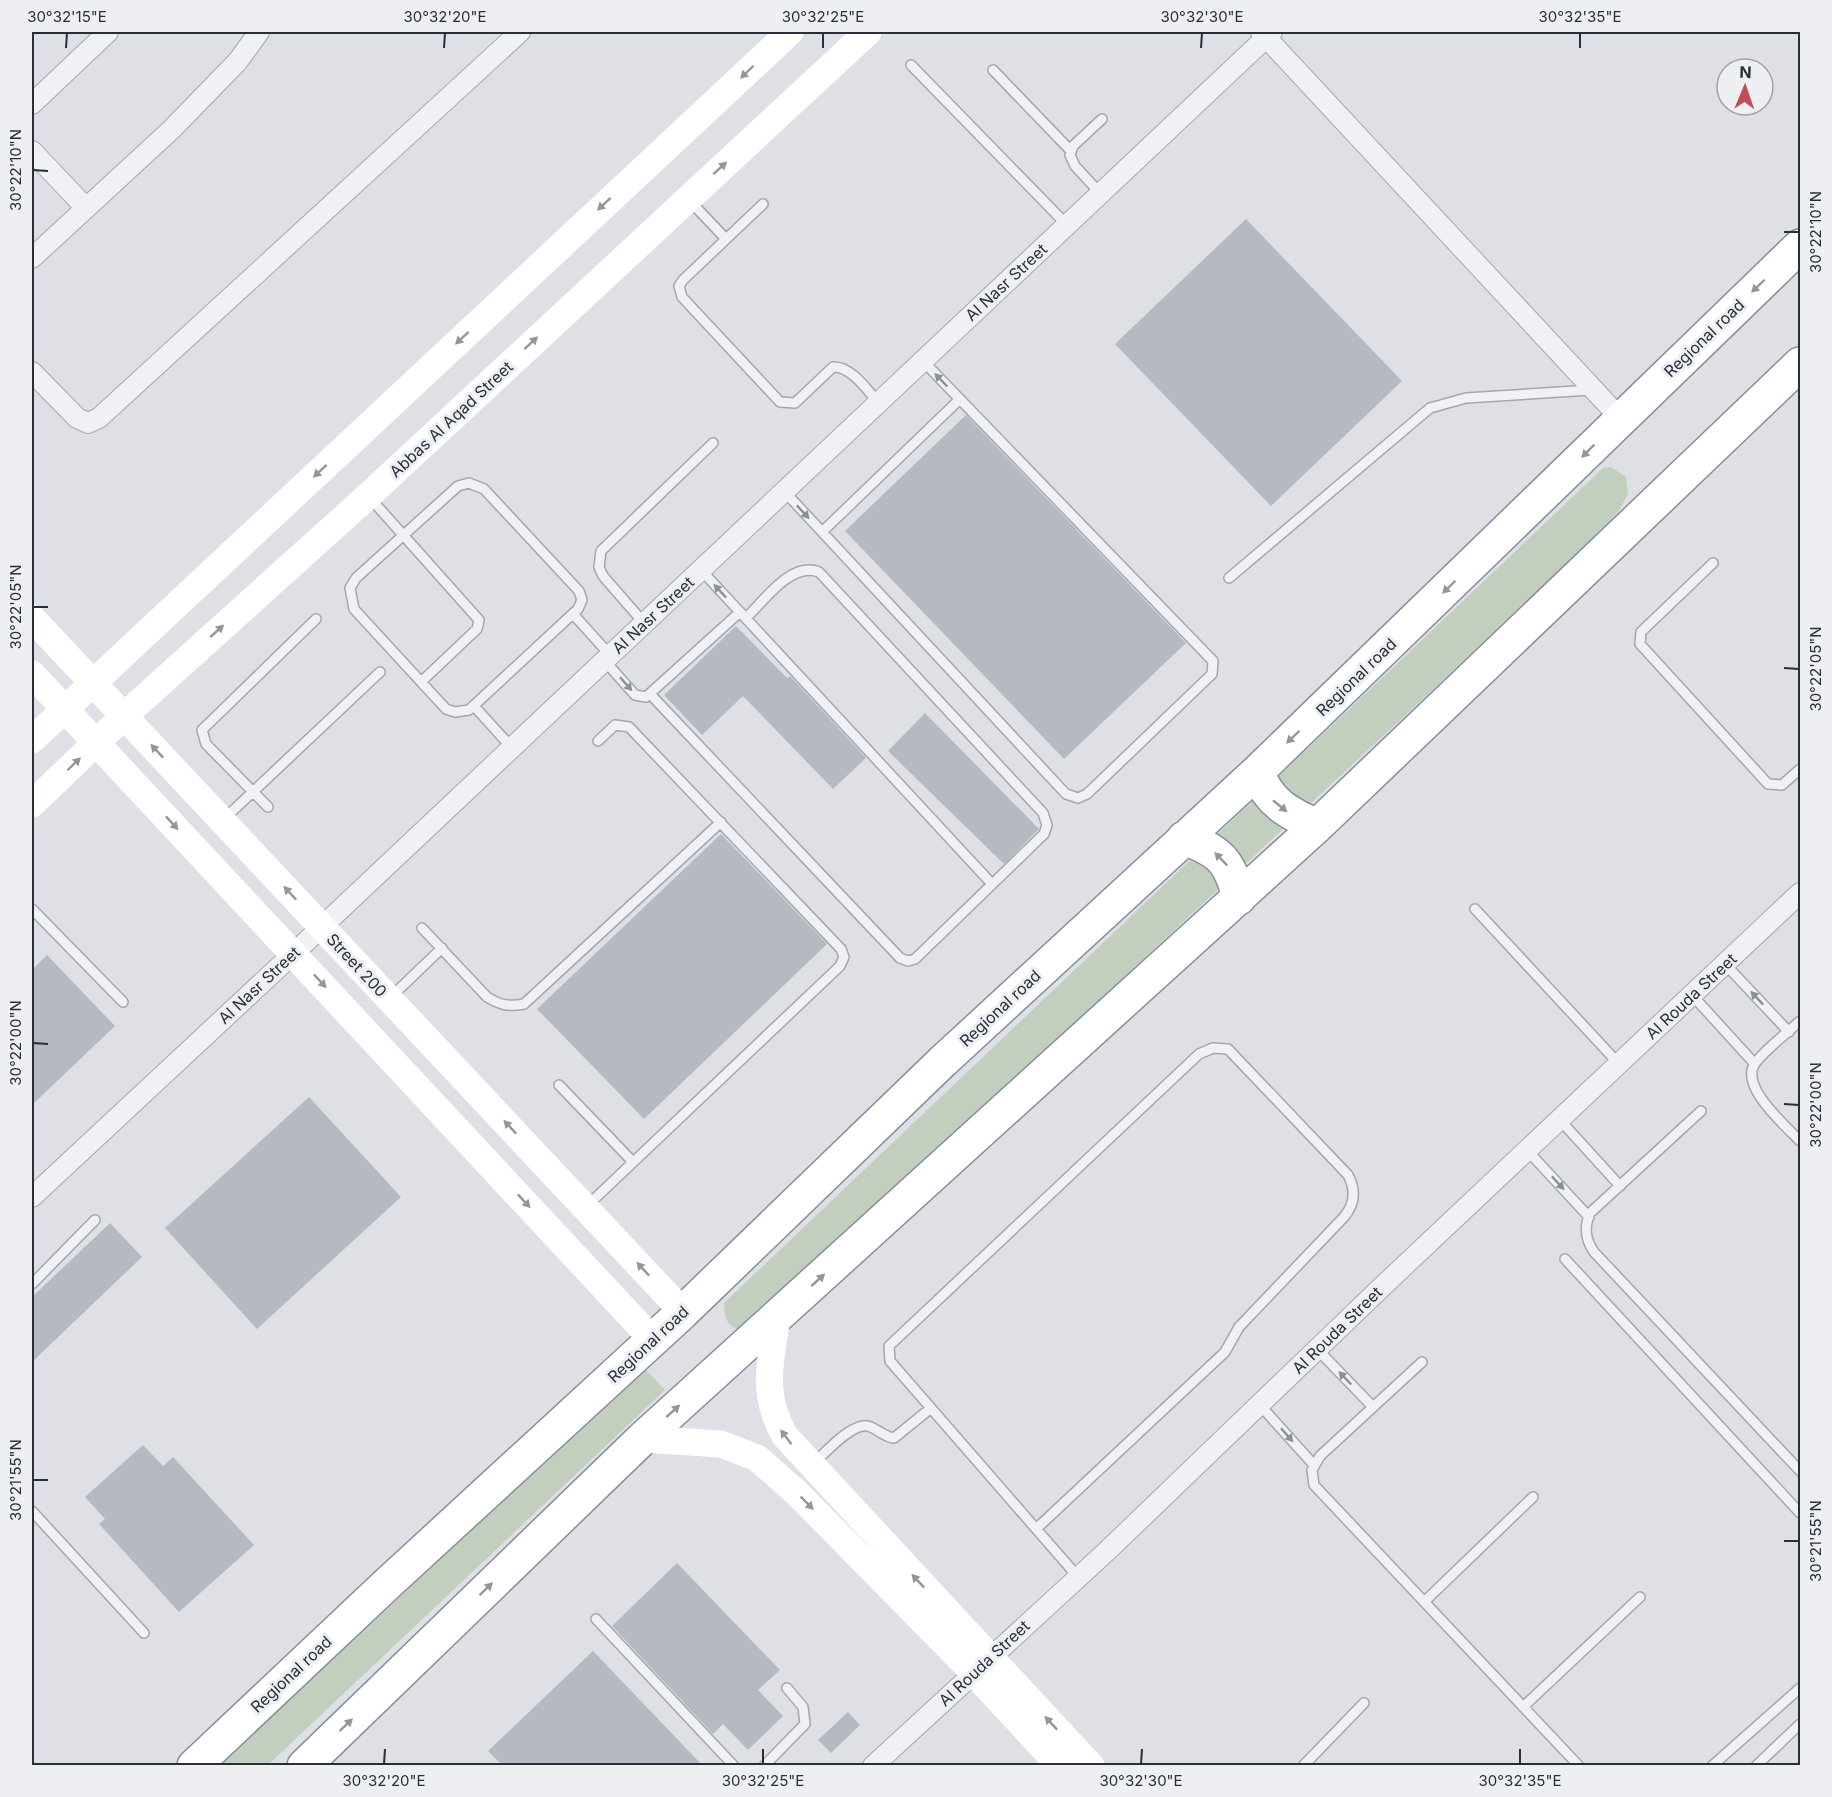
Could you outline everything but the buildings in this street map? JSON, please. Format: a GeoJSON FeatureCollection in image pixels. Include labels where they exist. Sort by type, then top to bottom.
{"type":"FeatureCollection","features":[{"type":"Feature","properties":{"kind":"highway","name":"Regional road"},"geometry":{"type":"LineString","coordinates":[[194,1766],[386,1585],[683,1312],[942,1062],[1257,772],[1800,246]]}},
{"type":"Feature","properties":{"kind":"highway"},"geometry":{"type":"LineString","coordinates":[[304,1766],[642,1439],[1317,826],[1800,364]]}},
{"type":"Feature","properties":{"kind":"highway"},"geometry":{"type":"LineString","coordinates":[[1257,772],[1264,789],[1278,805],[1317,826]]}},
{"type":"Feature","properties":{"kind":"highway"},"geometry":{"type":"LineString","coordinates":[[1184,838],[1202,844],[1221,856],[1232,873],[1239,898]]}},
{"type":"Feature","properties":{"kind":"street"},"geometry":{"type":"LineString","coordinates":[[32,104],[108,32]]}},
{"type":"Feature","properties":{"kind":"street"},"geometry":{"type":"LineString","coordinates":[[32,258],[172,129],[238,61],[260,32]]}},
{"type":"Feature","properties":{"kind":"street"},"geometry":{"type":"LineString","coordinates":[[32,372],[77,418],[88,423],[99,418],[520,32]]}},
{"type":"Feature","properties":{"kind":"street"},"geometry":{"type":"LineString","coordinates":[[32,740],[790,32]]}},
{"type":"Feature","properties":{"kind":"street","name":"Abbas Al Aqad Street"},"geometry":{"type":"LineString","coordinates":[[32,804],[124,716],[368,496],[868,32]]}},
{"type":"Feature","properties":{"kind":"street"},"geometry":{"type":"LineString","coordinates":[[1266,33],[1621,419]]}},
{"type":"Feature","properties":{"kind":"street","name":"Al Nasr Street"},"geometry":{"type":"LineString","coordinates":[[32,1197],[1100,194],[1266,33]]}},
{"type":"Feature","properties":{"kind":"street"},"geometry":{"type":"LineString","coordinates":[[32,151],[86,208]]}},
{"type":"Feature","properties":{"kind":"street","name":"Street 200"},"geometry":{"type":"LineString","coordinates":[[32,618],[683,1312]]}},
{"type":"Feature","properties":{"kind":"street"},"geometry":{"type":"LineString","coordinates":[[32,674],[653,1340]]}},
{"type":"Feature","properties":{"kind":"street","name":"Al Rouda Street"},"geometry":{"type":"LineString","coordinates":[[873,1766],[1078,1577],[1800,893]]}},
{"type":"Feature","properties":{"kind":"street"},"geometry":{"type":"LineString","coordinates":[[777,1318],[768,1384],[770,1403],[785,1436],[982,1665],[1060,1766]]}},
{"type":"Feature","properties":{"kind":"street"},"geometry":{"type":"LineString","coordinates":[[642,1439],[722,1444],[757,1458],[1091,1766]]}},
{"type":"Feature","properties":{"kind":"lane"},"geometry":{"type":"LineString","coordinates":[[911,65],[1067,225]]}},
{"type":"Feature","properties":{"kind":"lane"},"geometry":{"type":"LineString","coordinates":[[993,70],[1070,150],[1071,160],[1100,194]]}},
{"type":"Feature","properties":{"kind":"lane"},"geometry":{"type":"LineString","coordinates":[[1070,150],[1102,119]]}},
{"type":"Feature","properties":{"kind":"lane"},"geometry":{"type":"LineString","coordinates":[[688,198],[726,239]]}},
{"type":"Feature","properties":{"kind":"lane"},"geometry":{"type":"LineString","coordinates":[[763,204],[680,283],[679,292],[780,402],[795,403],[833,367],[837,366],[846,369],[878,402]]}},
{"type":"Feature","properties":{"kind":"lane"},"geometry":{"type":"LineString","coordinates":[[784,491],[1071,798],[1087,794],[1209,678],[1214,666],[1211,658],[922,361]]}},
{"type":"Feature","properties":{"kind":"lane"},"geometry":{"type":"LineString","coordinates":[[1229,578],[1430,408],[1466,398],[1594,390]]}},
{"type":"Feature","properties":{"kind":"lane"},"geometry":{"type":"LineString","coordinates":[[822,532],[960,399]]}},
{"type":"Feature","properties":{"kind":"lane"},"geometry":{"type":"LineString","coordinates":[[644,623],[603,576],[599,567],[602,551],[713,443]]}},
{"type":"Feature","properties":{"kind":"lane"},"geometry":{"type":"LineString","coordinates":[[469,483],[480,486],[579,591],[581,605],[573,614],[474,706],[462,712],[450,711],[354,609],[350,595],[356,578],[458,486],[469,483]]}},
{"type":"Feature","properties":{"kind":"lane"},"geometry":{"type":"LineString","coordinates":[[368,496],[479,620],[477,629],[421,682]]}},
{"type":"Feature","properties":{"kind":"lane"},"geometry":{"type":"LineString","coordinates":[[1713,563],[1641,632],[1640,644],[1768,784],[1782,785],[1800,769]]}},
{"type":"Feature","properties":{"kind":"lane"},"geometry":{"type":"LineString","coordinates":[[573,614],[635,695],[640,698],[651,695],[795,572],[810,569],[819,572],[1043,813],[1047,825],[1044,834],[915,959],[904,960],[651,695]]}},
{"type":"Feature","properties":{"kind":"lane"},"geometry":{"type":"LineString","coordinates":[[700,570],[992,884]]}},
{"type":"Feature","properties":{"kind":"lane"},"geometry":{"type":"LineString","coordinates":[[268,807],[206,744],[202,730],[316,619]]}},
{"type":"Feature","properties":{"kind":"lane"},"geometry":{"type":"LineString","coordinates":[[222,821],[380,672]]}},
{"type":"Feature","properties":{"kind":"lane"},"geometry":{"type":"LineString","coordinates":[[474,706],[512,748]]}},
{"type":"Feature","properties":{"kind":"lane"},"geometry":{"type":"LineString","coordinates":[[586,1208],[843,962],[842,950],[629,727],[615,725],[598,741]]}},
{"type":"Feature","properties":{"kind":"lane"},"geometry":{"type":"LineString","coordinates":[[422,928],[487,997],[498,1004],[511,1006],[524,1004],[721,822]]}},
{"type":"Feature","properties":{"kind":"lane"},"geometry":{"type":"LineString","coordinates":[[32,909],[123,1002]]}},
{"type":"Feature","properties":{"kind":"lane"},"geometry":{"type":"LineString","coordinates":[[1475,909],[1619,1064]]}},
{"type":"Feature","properties":{"kind":"lane"},"geometry":{"type":"LineString","coordinates":[[389,999],[442,948]]}},
{"type":"Feature","properties":{"kind":"lane"},"geometry":{"type":"LineString","coordinates":[[1725,964],[1789,1032]]}},
{"type":"Feature","properties":{"kind":"lane"},"geometry":{"type":"LineString","coordinates":[[1692,995],[1754,1063]]}},
{"type":"Feature","properties":{"kind":"lane"},"geometry":{"type":"LineString","coordinates":[[1800,1021],[1754,1063],[1752,1075],[1755,1090],[1800,1141]]}},
{"type":"Feature","properties":{"kind":"lane"},"geometry":{"type":"LineString","coordinates":[[1036,1529],[1225,1352],[1239,1327],[1349,1211],[1354,1190],[1348,1175],[1234,1053],[1221,1047],[1205,1050],[892,1341],[888,1351],[890,1361],[1036,1529],[1078,1577]]}},
{"type":"Feature","properties":{"kind":"lane"},"geometry":{"type":"LineString","coordinates":[[559,1085],[633,1162]]}},
{"type":"Feature","properties":{"kind":"lane"},"geometry":{"type":"LineString","coordinates":[[1701,1111],[1589,1216],[1586,1236],[1594,1252],[1800,1471]]}},
{"type":"Feature","properties":{"kind":"lane"},"geometry":{"type":"LineString","coordinates":[[1560,1120],[1620,1186]]}},
{"type":"Feature","properties":{"kind":"lane"},"geometry":{"type":"LineString","coordinates":[[1527,1150],[1589,1216]]}},
{"type":"Feature","properties":{"kind":"lane"},"geometry":{"type":"LineString","coordinates":[[32,1284],[95,1220]]}},
{"type":"Feature","properties":{"kind":"lane"},"geometry":{"type":"LineString","coordinates":[[1565,1259],[1800,1514]]}},
{"type":"Feature","properties":{"kind":"lane"},"geometry":{"type":"LineString","coordinates":[[1317,1349],[1373,1407]]}},
{"type":"Feature","properties":{"kind":"lane"},"geometry":{"type":"LineString","coordinates":[[1422,1362],[1320,1456],[1314,1465],[1312,1478],[1319,1491],[1579,1766]]}},
{"type":"Feature","properties":{"kind":"lane"},"geometry":{"type":"LineString","coordinates":[[1259,1404],[1314,1465]]}},
{"type":"Feature","properties":{"kind":"lane"},"geometry":{"type":"LineString","coordinates":[[811,1466],[855,1427],[867,1426],[885,1436],[894,1438],[931,1408]]}},
{"type":"Feature","properties":{"kind":"lane"},"geometry":{"type":"LineString","coordinates":[[1424,1602],[1533,1497]]}},
{"type":"Feature","properties":{"kind":"lane"},"geometry":{"type":"LineString","coordinates":[[32,1511],[144,1633]]}},
{"type":"Feature","properties":{"kind":"lane"},"geometry":{"type":"LineString","coordinates":[[1523,1707],[1640,1598]]}},
{"type":"Feature","properties":{"kind":"lane"},"geometry":{"type":"LineString","coordinates":[[596,1619],[734,1766]]}},
{"type":"Feature","properties":{"kind":"lane"},"geometry":{"type":"LineString","coordinates":[[766,1765],[806,1724],[803,1707],[787,1688]]}},
{"type":"Feature","properties":{"kind":"lane"},"geometry":{"type":"LineString","coordinates":[[1712,1766],[1800,1688]]}},
{"type":"Feature","properties":{"kind":"lane"},"geometry":{"type":"LineString","coordinates":[[1304,1766],[1364,1703]]}},
{"type":"Feature","properties":{"kind":"lane"},"geometry":{"type":"LineString","coordinates":[[1756,1766],[1800,1724]]}},
{"type":"Feature","properties":{"kind":"green space"},"geometry":{"type":"Polygon","coordinates":[[[1611,467],[1626,477],[1628,494],[1619,511],[1557,574],[744,1331],[734,1328],[728,1322],[724,1303],[1603,468],[1611,467]]]}},
{"type":"Feature","properties":{"kind":"green space"},"geometry":{"type":"Polygon","coordinates":[[[645,1369],[665,1390],[268,1765],[218,1766],[645,1369]]]}}]}
